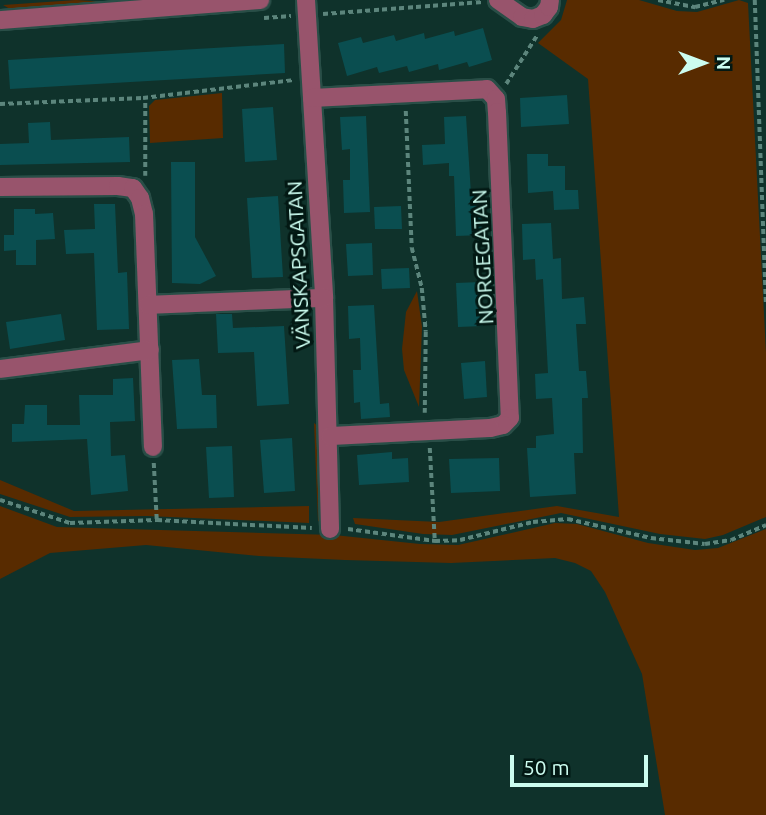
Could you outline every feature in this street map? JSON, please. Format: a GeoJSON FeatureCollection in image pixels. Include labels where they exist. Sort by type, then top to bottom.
{"type":"FeatureCollection","features":[{"type":"Feature","properties":{"kind":"street"},"geometry":{"type":"LineString","coordinates":[[0,20],[260,0]]}},
{"type":"Feature","properties":{"kind":"street","name":"VÄNSKAPSGATAN"},"geometry":{"type":"LineString","coordinates":[[306,0],[324,298],[330,436],[330,529]]}},
{"type":"Feature","properties":{"kind":"street"},"geometry":{"type":"LineString","coordinates":[[498,0],[522,17],[533,19],[543,15],[549,8],[550,0]]}},
{"type":"Feature","properties":{"kind":"street"},"geometry":{"type":"LineString","coordinates":[[312,99],[487,89],[493,92]]}},
{"type":"Feature","properties":{"kind":"street","name":"NORGEGATAN"},"geometry":{"type":"LineString","coordinates":[[330,436],[490,428],[503,425],[510,418],[497,112],[493,92]]}},
{"type":"Feature","properties":{"kind":"street"},"geometry":{"type":"LineString","coordinates":[[0,187],[118,186],[133,188],[140,198],[148,305],[153,447]]}},
{"type":"Feature","properties":{"kind":"street"},"geometry":{"type":"LineString","coordinates":[[148,305],[324,298]]}},
{"type":"Feature","properties":{"kind":"street"},"geometry":{"type":"LineString","coordinates":[[0,369],[150,350]]}},
{"type":"Feature","properties":{"kind":"path"},"geometry":{"type":"LineString","coordinates":[[658,0],[695,7],[724,0]]}},
{"type":"Feature","properties":{"kind":"path"},"geometry":{"type":"LineString","coordinates":[[755,0],[766,303]]}},
{"type":"Feature","properties":{"kind":"path"},"geometry":{"type":"LineString","coordinates":[[493,92],[506,84],[538,32]]}},
{"type":"Feature","properties":{"kind":"path"},"geometry":{"type":"LineString","coordinates":[[0,104],[145,98],[295,80]]}},
{"type":"Feature","properties":{"kind":"path"},"geometry":{"type":"LineString","coordinates":[[405,94],[412,248],[422,288],[426,332],[424,406],[429,430],[435,541]]}},
{"type":"Feature","properties":{"kind":"path"},"geometry":{"type":"LineString","coordinates":[[140,198],[146,170],[145,98]]}},
{"type":"Feature","properties":{"kind":"path"},"geometry":{"type":"LineString","coordinates":[[153,447],[157,520]]}},
{"type":"Feature","properties":{"kind":"path"},"geometry":{"type":"LineString","coordinates":[[0,500],[70,523],[157,520],[330,529],[435,541],[460,540],[533,522],[568,519],[680,543],[705,544],[731,540],[766,525]]}},
{"type":"Feature","properties":{"kind":"shaded area"},"geometry":{"type":"Polygon","coordinates":[[[76,0],[109,2],[10,9],[3,5],[76,0]]]}},
{"type":"Feature","properties":{"kind":"shaded area"},"geometry":{"type":"Polygon","coordinates":[[[567,0],[639,0],[677,11],[697,12],[739,0],[748,3],[766,353],[766,517],[723,535],[705,539],[660,534],[561,513],[452,535],[423,534],[355,524],[353,518],[439,522],[557,506],[619,517],[588,79],[538,43],[561,20],[567,0]]]}},
{"type":"Feature","properties":{"kind":"shaded area"},"geometry":{"type":"Polygon","coordinates":[[[222,93],[223,138],[150,143],[149,106],[155,100],[222,93]]]}},
{"type":"Feature","properties":{"kind":"shaded area"},"geometry":{"type":"Polygon","coordinates":[[[417,291],[422,327],[419,407],[404,370],[402,349],[406,312],[417,291]]]}},
{"type":"Feature","properties":{"kind":"shaded area"},"geometry":{"type":"Polygon","coordinates":[[[314,423],[319,427],[321,522],[318,521],[314,423]]]}},
{"type":"Feature","properties":{"kind":"shaded area"},"geometry":{"type":"Polygon","coordinates":[[[0,480],[74,511],[309,506],[309,523],[147,516],[70,517],[0,494],[0,480]]]}},
{"type":"Feature","properties":{"kind":"shaded area"},"geometry":{"type":"Polygon","coordinates":[[[0,506],[57,527],[334,535],[420,544],[458,545],[555,523],[577,524],[648,543],[695,550],[718,548],[766,529],[766,815],[665,815],[642,674],[605,592],[591,571],[575,563],[555,558],[451,563],[345,560],[259,556],[146,545],[50,553],[0,579],[0,506]]]}},
{"type":"Feature","properties":{"kind":"building"},"geometry":{"type":"Polygon","coordinates":[[[483,28],[492,60],[469,67],[467,62],[439,70],[438,64],[409,72],[407,66],[379,73],[377,67],[347,76],[338,43],[361,37],[363,43],[394,35],[396,41],[424,33],[425,39],[454,31],[455,36],[483,28]]]}},
{"type":"Feature","properties":{"kind":"building"},"geometry":{"type":"Polygon","coordinates":[[[284,44],[285,73],[10,89],[8,60],[284,44]]]}},
{"type":"Feature","properties":{"kind":"building"},"geometry":{"type":"Polygon","coordinates":[[[567,95],[569,124],[521,127],[520,98],[567,95]]]}},
{"type":"Feature","properties":{"kind":"building"},"geometry":{"type":"Polygon","coordinates":[[[273,107],[277,160],[245,162],[242,109],[273,107]]]}},
{"type":"Feature","properties":{"kind":"building"},"geometry":{"type":"Polygon","coordinates":[[[366,116],[370,212],[344,213],[343,180],[350,180],[350,149],[342,150],[340,117],[366,116]]]}},
{"type":"Feature","properties":{"kind":"building"},"geometry":{"type":"Polygon","coordinates":[[[466,116],[471,194],[482,194],[483,235],[456,236],[454,176],[449,176],[449,163],[423,165],[422,145],[445,144],[444,117],[466,116]]]}},
{"type":"Feature","properties":{"kind":"building"},"geometry":{"type":"Polygon","coordinates":[[[50,122],[51,140],[129,137],[130,162],[0,165],[0,144],[29,143],[28,123],[50,122]]]}},
{"type":"Feature","properties":{"kind":"building"},"geometry":{"type":"Polygon","coordinates":[[[527,154],[548,154],[548,166],[565,166],[565,190],[578,190],[579,209],[554,210],[553,191],[528,193],[527,154]]]}},
{"type":"Feature","properties":{"kind":"building"},"geometry":{"type":"Polygon","coordinates":[[[171,162],[195,162],[195,237],[216,276],[200,284],[172,283],[171,162]]]}},
{"type":"Feature","properties":{"kind":"building"},"geometry":{"type":"Polygon","coordinates":[[[278,196],[283,277],[252,278],[247,198],[278,196]]]}},
{"type":"Feature","properties":{"kind":"building"},"geometry":{"type":"Polygon","coordinates":[[[94,204],[115,204],[118,273],[127,272],[129,329],[97,330],[94,253],[66,254],[64,230],[95,229],[94,204]]]}},
{"type":"Feature","properties":{"kind":"building"},"geometry":{"type":"Polygon","coordinates":[[[401,206],[402,229],[375,229],[374,207],[401,206]]]}},
{"type":"Feature","properties":{"kind":"building"},"geometry":{"type":"Polygon","coordinates":[[[14,209],[35,209],[35,214],[53,213],[55,239],[36,240],[36,265],[16,265],[16,250],[4,251],[4,235],[14,235],[14,209]]]}},
{"type":"Feature","properties":{"kind":"building"},"geometry":{"type":"Polygon","coordinates":[[[551,223],[553,259],[561,258],[562,299],[584,297],[586,324],[576,324],[579,371],[586,371],[588,398],[582,398],[583,453],[574,453],[576,494],[530,497],[527,448],[536,448],[536,436],[554,434],[552,398],[536,399],[535,374],[548,373],[543,279],[536,280],[535,259],[523,260],[522,224],[551,223]]]}},
{"type":"Feature","properties":{"kind":"building"},"geometry":{"type":"Polygon","coordinates":[[[372,243],[373,275],[348,276],[346,244],[372,243]]]}},
{"type":"Feature","properties":{"kind":"building"},"geometry":{"type":"Polygon","coordinates":[[[409,268],[410,288],[382,289],[381,269],[409,268]]]}},
{"type":"Feature","properties":{"kind":"building"},"geometry":{"type":"Polygon","coordinates":[[[481,282],[483,326],[458,327],[456,283],[481,282]]]}},
{"type":"Feature","properties":{"kind":"building"},"geometry":{"type":"Polygon","coordinates":[[[374,305],[380,404],[389,403],[390,417],[361,419],[360,402],[354,403],[353,370],[361,370],[360,338],[349,339],[348,306],[374,305]]]}},
{"type":"Feature","properties":{"kind":"building"},"geometry":{"type":"Polygon","coordinates":[[[61,314],[65,340],[10,349],[6,322],[61,314]]]}},
{"type":"Feature","properties":{"kind":"building"},"geometry":{"type":"Polygon","coordinates":[[[216,314],[232,314],[233,328],[284,326],[289,404],[257,406],[254,352],[218,353],[216,314]]]}},
{"type":"Feature","properties":{"kind":"building"},"geometry":{"type":"Polygon","coordinates":[[[199,359],[202,395],[216,395],[217,428],[177,429],[172,360],[199,359]]]}},
{"type":"Feature","properties":{"kind":"building"},"geometry":{"type":"Polygon","coordinates":[[[485,361],[487,397],[464,399],[461,363],[485,361]]]}},
{"type":"Feature","properties":{"kind":"building"},"geometry":{"type":"Polygon","coordinates":[[[133,378],[135,421],[110,422],[111,456],[125,455],[128,491],[91,495],[87,439],[12,442],[12,424],[24,424],[25,405],[47,405],[47,425],[80,425],[79,395],[113,395],[113,379],[133,378]]]}},
{"type":"Feature","properties":{"kind":"building"},"geometry":{"type":"Polygon","coordinates":[[[292,438],[295,491],[264,493],[260,440],[292,438]]]}},
{"type":"Feature","properties":{"kind":"building"},"geometry":{"type":"Polygon","coordinates":[[[232,446],[234,497],[209,498],[206,447],[232,446]]]}},
{"type":"Feature","properties":{"kind":"building"},"geometry":{"type":"Polygon","coordinates":[[[392,452],[392,459],[408,458],[409,482],[359,485],[357,455],[392,452]]]}},
{"type":"Feature","properties":{"kind":"building"},"geometry":{"type":"Polygon","coordinates":[[[499,458],[500,491],[451,493],[449,459],[499,458]]]}}]}
